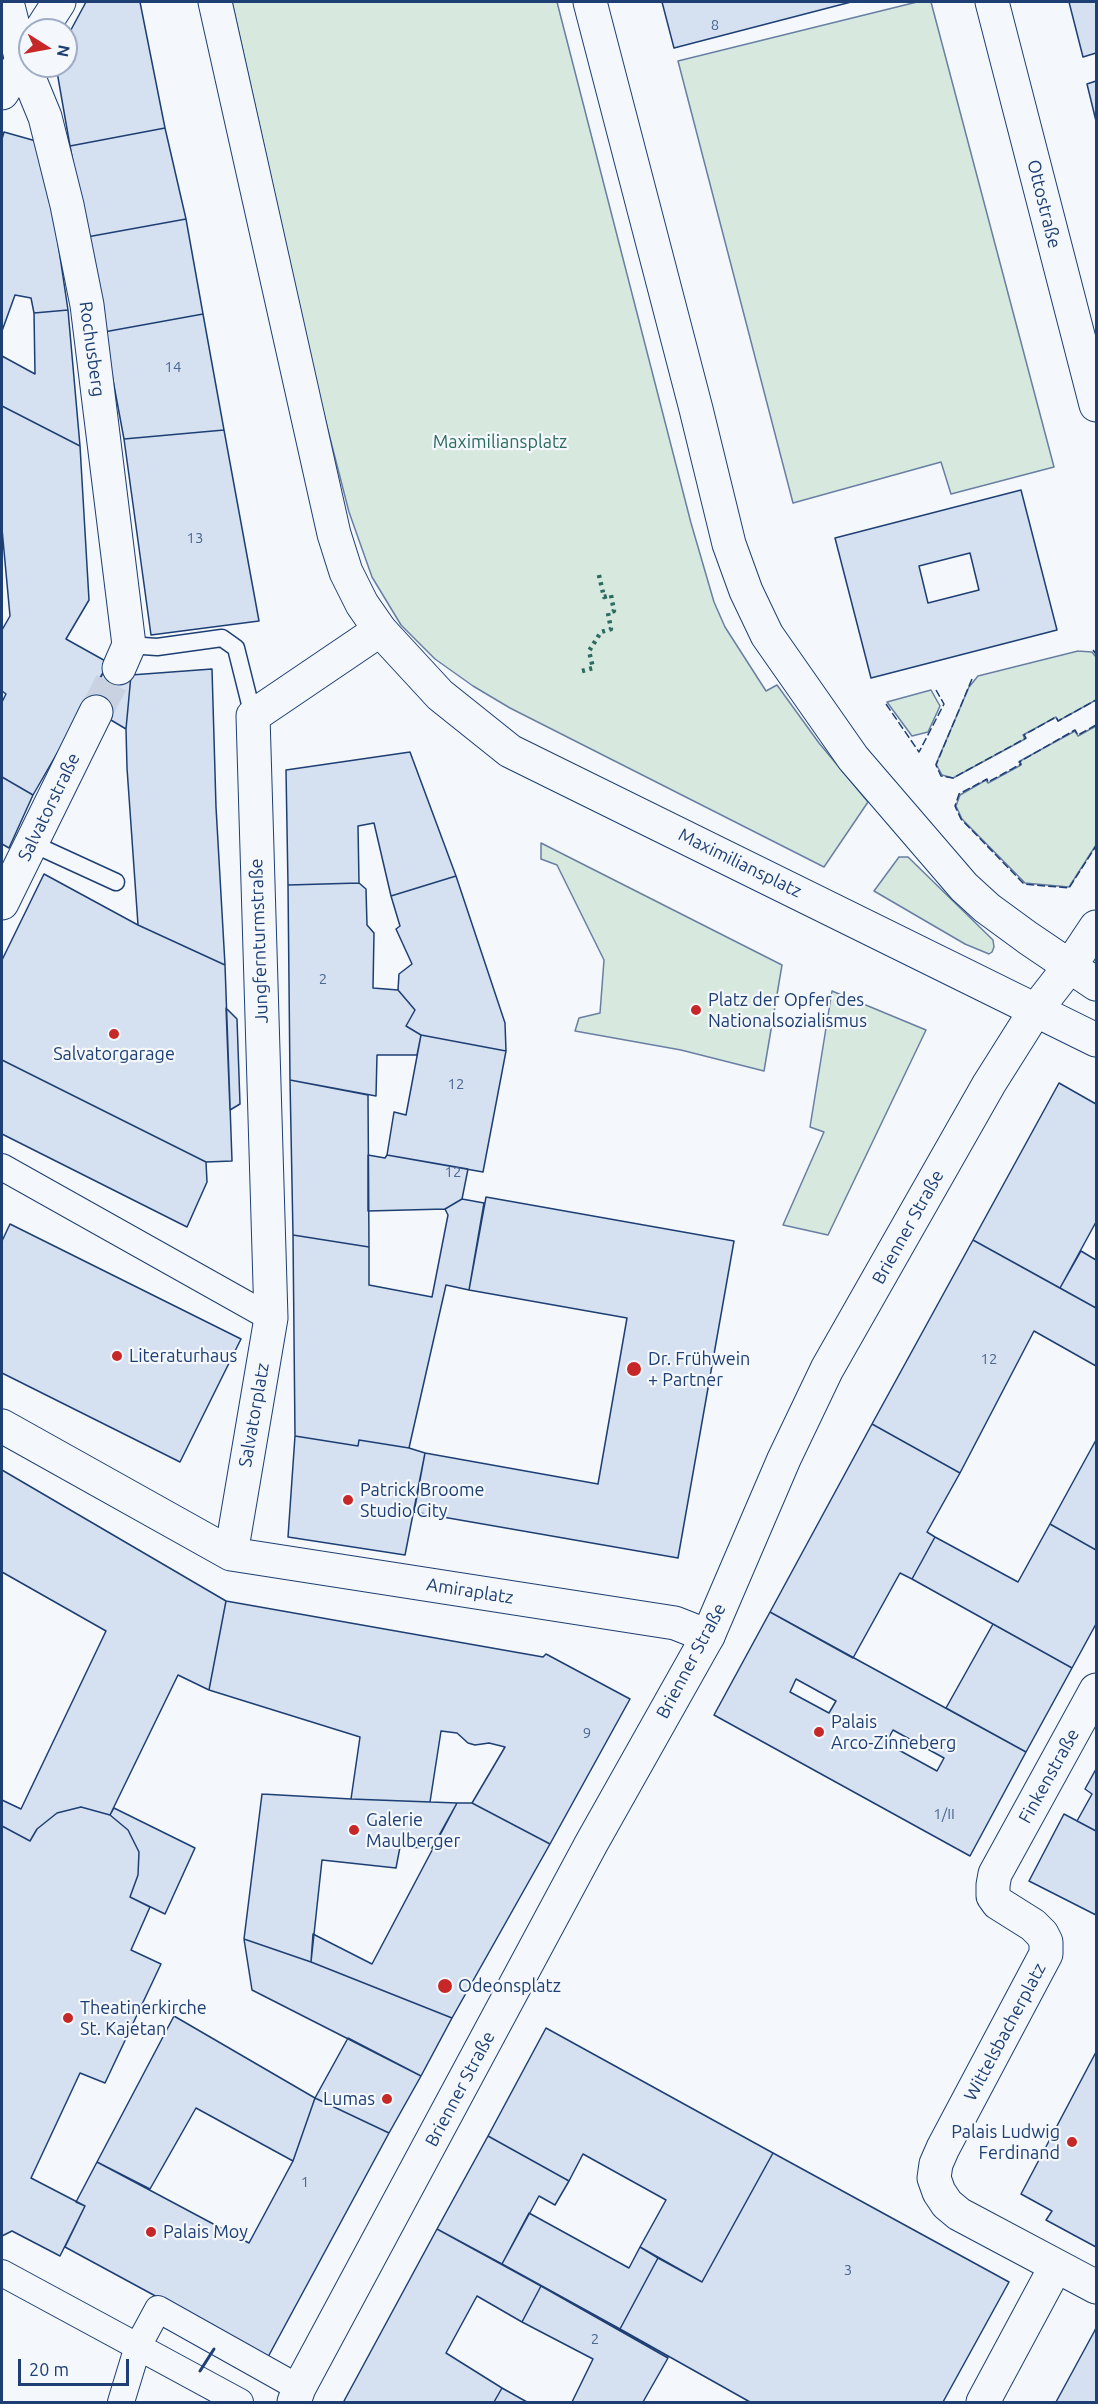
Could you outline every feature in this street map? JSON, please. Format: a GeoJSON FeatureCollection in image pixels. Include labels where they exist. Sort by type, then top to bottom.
{"type":"FeatureCollection","features":[{"type":"Feature","properties":{"kind":"street","name":"Rochusberg"},"geometry":{"type":"LineString","coordinates":[[7,2],[18,32]]}},
{"type":"Feature","properties":{"kind":"street"},"geometry":{"type":"LineString","coordinates":[[49,18],[59,2]]}},
{"type":"Feature","properties":{"kind":"street","name":"Maximiliansplatz"},"geometry":{"type":"LineString","coordinates":[[215,2],[334,534],[346,573],[362,604],[380,630],[440,695],[510,751],[1096,1040]]}},
{"type":"Feature","properties":{"kind":"street"},"geometry":{"type":"LineString","coordinates":[[590,2],[729,544],[746,591],[767,635],[853,758],[963,887],[987,908],[1083,975]]}},
{"type":"Feature","properties":{"kind":"street","name":"Ottostraße"},"geometry":{"type":"LineString","coordinates":[[992,2],[1096,405]]}},
{"type":"Feature","properties":{"kind":"street"},"geometry":{"type":"LineString","coordinates":[[2,93],[18,67]]}},
{"type":"Feature","properties":{"kind":"street","name":"Rochusberg"},"geometry":{"type":"LineString","coordinates":[[33,78],[67,205],[87,305],[124,657]]}},
{"type":"Feature","properties":{"kind":"street"},"geometry":{"type":"LineString","coordinates":[[253,716],[380,630]]}},
{"type":"Feature","properties":{"kind":"street","name":"Salvatorstraße"},"geometry":{"type":"LineString","coordinates":[[2,903],[96,712]]}},
{"type":"Feature","properties":{"kind":"street","name":"Jungfernturmstraße"},"geometry":{"type":"LineString","coordinates":[[253,716],[271,1318]]}},
{"type":"Feature","properties":{"kind":"street","name":"Brienner Straße"},"geometry":{"type":"LineString","coordinates":[[297,2395],[585,1854],[708,1636],[784,1459],[827,1369],[988,1084],[1035,1011],[1083,975],[1096,927]]}},
{"type":"Feature","properties":{"kind":"street"},"geometry":{"type":"LineString","coordinates":[[2,1170],[271,1318]]}},
{"type":"Feature","properties":{"kind":"street","name":"Salvatorplatz"},"geometry":{"type":"LineString","coordinates":[[231,1554],[271,1318]]}},
{"type":"Feature","properties":{"kind":"street"},"geometry":{"type":"LineString","coordinates":[[2,1426],[231,1554]]}},
{"type":"Feature","properties":{"kind":"street","name":"Amiraplatz"},"geometry":{"type":"LineString","coordinates":[[231,1554],[675,1623],[708,1636]]}},
{"type":"Feature","properties":{"kind":"street","name":"Finkenstraße"},"geometry":{"type":"LineString","coordinates":[[1001,1862],[1096,1690]]}},
{"type":"Feature","properties":{"kind":"street","name":"Wittelsbacherplatz"},"geometry":{"type":"LineString","coordinates":[[1001,1862],[993,1885],[993,1896],[998,1903],[1034,1925],[1046,1942],[1046,1954],[936,2164],[934,2178],[947,2204],[959,2214],[1056,2266]]}},
{"type":"Feature","properties":{"kind":"street"},"geometry":{"type":"LineString","coordinates":[[983,2403],[1056,2266],[1096,2287]]}},
{"type":"Feature","properties":{"kind":"street"},"geometry":{"type":"LineString","coordinates":[[2,2273],[143,2336],[240,2403]]}},
{"type":"Feature","properties":{"kind":"street"},"geometry":{"type":"LineString","coordinates":[[121,2403],[143,2336],[158,2309],[297,2395]]}},
{"type":"Feature","properties":{"kind":"lane"},"geometry":{"type":"LineString","coordinates":[[124,657],[157,647],[222,638],[236,648],[253,716]]}},
{"type":"Feature","properties":{"kind":"lane"},"geometry":{"type":"LineString","coordinates":[[32,843],[116,882]]}},
{"type":"Feature","properties":{"kind":"green space","name":"Maximiliansplatz"},"geometry":{"type":"Polygon","coordinates":[[[232,2],[557,2],[691,523],[714,602],[725,627],[766,691],[777,685],[819,743],[868,802],[824,867],[510,708],[473,686],[435,659],[401,625],[372,577],[349,512],[320,399],[232,2]]]}},
{"type":"Feature","properties":{"kind":"green space"},"geometry":{"type":"Polygon","coordinates":[[[917,2],[931,2],[1054,467],[951,494],[941,462],[793,503],[678,61],[917,2]]]}},
{"type":"Feature","properties":{"kind":"green space"},"geometry":{"type":"Polygon","coordinates":[[[1078,651],[1092,652],[1096,657],[1096,700],[1058,721],[1056,717],[1023,735],[1025,739],[953,778],[942,775],[936,764],[969,687],[978,676],[1078,651]]]}},
{"type":"Feature","properties":{"kind":"green space"},"geometry":{"type":"Polygon","coordinates":[[[931,690],[940,706],[928,732],[912,736],[887,702],[931,690]]]}},
{"type":"Feature","properties":{"kind":"green space"},"geometry":{"type":"Polygon","coordinates":[[[1096,726],[1096,845],[1069,887],[1025,883],[962,819],[956,806],[960,795],[986,780],[988,783],[1021,765],[1020,761],[1075,731],[1078,736],[1096,726]]]}},
{"type":"Feature","properties":{"kind":"green space"},"geometry":{"type":"Polygon","coordinates":[[[541,843],[782,965],[764,1071],[681,1050],[575,1031],[579,1018],[600,1013],[604,960],[557,865],[541,859],[541,843]]]}},
{"type":"Feature","properties":{"kind":"green space"},"geometry":{"type":"Polygon","coordinates":[[[899,857],[908,857],[993,940],[992,952],[989,954],[965,944],[874,891],[899,857]]]}},
{"type":"Feature","properties":{"kind":"green space"},"geometry":{"type":"Polygon","coordinates":[[[832,991],[926,1030],[828,1235],[783,1225],[824,1132],[810,1127],[832,991]]]}},
{"type":"Feature","properties":{"kind":"building"},"geometry":{"type":"Polygon","coordinates":[[[86,2],[140,2],[165,128],[70,146],[58,78],[78,78],[77,18],[86,2]]]}},
{"type":"Feature","properties":{"kind":"building"},"geometry":{"type":"Polygon","coordinates":[[[662,2],[851,2],[674,48],[662,2]]]}},
{"type":"Feature","properties":{"kind":"building"},"geometry":{"type":"Polygon","coordinates":[[[1069,2],[1096,2],[1096,53],[1083,57],[1069,2]]]}},
{"type":"Feature","properties":{"kind":"building"},"geometry":{"type":"Polygon","coordinates":[[[1096,81],[1096,121],[1087,84],[1096,81]]]}},
{"type":"Feature","properties":{"kind":"building"},"geometry":{"type":"Polygon","coordinates":[[[165,128],[186,219],[87,237],[70,146],[165,128]]]}},
{"type":"Feature","properties":{"kind":"building"},"geometry":{"type":"Polygon","coordinates":[[[4,132],[43,143],[68,310],[34,313],[31,298],[15,295],[2,331],[2,139],[4,132]]]}},
{"type":"Feature","properties":{"kind":"building"},"geometry":{"type":"Polygon","coordinates":[[[186,219],[203,314],[104,332],[87,237],[186,219]]]}},
{"type":"Feature","properties":{"kind":"building"},"geometry":{"type":"Polygon","coordinates":[[[68,310],[80,446],[2,406],[2,356],[35,374],[34,313],[68,310]]]}},
{"type":"Feature","properties":{"kind":"building"},"geometry":{"type":"Polygon","coordinates":[[[203,314],[224,430],[124,439],[104,332],[203,314]]]}},
{"type":"Feature","properties":{"kind":"building"},"geometry":{"type":"Polygon","coordinates":[[[2,406],[80,446],[89,600],[66,639],[109,663],[33,795],[2,777],[2,702],[6,694],[2,691],[2,630],[10,616],[2,529],[2,406]]]}},
{"type":"Feature","properties":{"kind":"building"},"geometry":{"type":"Polygon","coordinates":[[[224,430],[259,621],[151,635],[124,439],[224,430]]]}},
{"type":"Feature","properties":{"kind":"building"},"geometry":{"type":"Polygon","coordinates":[[[1021,490],[1057,630],[871,678],[835,538],[1021,490]],[[970,553],[919,566],[928,603],[979,590],[970,553]]]}},
{"type":"Feature","properties":{"kind":"building"},"geometry":{"type":"Polygon","coordinates":[[[109,663],[131,675],[126,729],[84,704],[109,663]]]}},
{"type":"Feature","properties":{"kind":"building"},"geometry":{"type":"Polygon","coordinates":[[[212,669],[216,807],[225,965],[138,925],[127,768],[126,729],[131,675],[212,669]]]}},
{"type":"Feature","properties":{"kind":"building"},"geometry":{"type":"Polygon","coordinates":[[[410,752],[456,876],[391,896],[374,823],[358,826],[359,883],[288,885],[286,770],[410,752]]]}},
{"type":"Feature","properties":{"kind":"building"},"geometry":{"type":"Polygon","coordinates":[[[2,777],[33,795],[9,848],[2,844],[2,777]]]}},
{"type":"Feature","properties":{"kind":"building","name":"Salvatorgarage"},"geometry":{"type":"Polygon","coordinates":[[[44,874],[138,925],[225,965],[232,1161],[206,1162],[2,1060],[2,960],[44,874]]]}},
{"type":"Feature","properties":{"kind":"building"},"geometry":{"type":"Polygon","coordinates":[[[456,876],[505,1023],[506,1051],[421,1035],[406,1026],[415,1010],[398,990],[399,974],[412,964],[396,929],[400,926],[391,896],[456,876]]]}},
{"type":"Feature","properties":{"kind":"building"},"geometry":{"type":"Polygon","coordinates":[[[359,883],[366,889],[367,925],[374,933],[373,988],[398,990],[415,1010],[406,1026],[421,1035],[417,1055],[377,1055],[376,1096],[290,1080],[288,885],[359,883]]]}},
{"type":"Feature","properties":{"kind":"building"},"geometry":{"type":"Polygon","coordinates":[[[226,1008],[237,1019],[240,1104],[230,1110],[226,1008]]]}},
{"type":"Feature","properties":{"kind":"building"},"geometry":{"type":"Polygon","coordinates":[[[421,1035],[506,1051],[483,1172],[387,1155],[394,1112],[406,1115],[421,1035]]]}},
{"type":"Feature","properties":{"kind":"building"},"geometry":{"type":"Polygon","coordinates":[[[2,1060],[206,1162],[207,1182],[187,1227],[2,1134],[2,1060]]]}},
{"type":"Feature","properties":{"kind":"building"},"geometry":{"type":"Polygon","coordinates":[[[290,1080],[368,1095],[369,1247],[293,1235],[290,1080]]]}},
{"type":"Feature","properties":{"kind":"building"},"geometry":{"type":"Polygon","coordinates":[[[1059,1083],[1096,1104],[1096,1222],[1060,1288],[973,1240],[1059,1083]]]}},
{"type":"Feature","properties":{"kind":"building"},"geometry":{"type":"Polygon","coordinates":[[[368,1155],[385,1158],[387,1155],[468,1169],[462,1199],[445,1209],[368,1211],[368,1155]]]}},
{"type":"Feature","properties":{"kind":"building"},"geometry":{"type":"Polygon","coordinates":[[[486,1197],[734,1241],[678,1558],[414,1512],[425,1453],[598,1484],[627,1318],[469,1290],[486,1197]]]}},
{"type":"Feature","properties":{"kind":"building"},"geometry":{"type":"Polygon","coordinates":[[[462,1199],[484,1203],[469,1290],[446,1285],[409,1448],[359,1440],[358,1446],[295,1436],[293,1235],[369,1247],[369,1285],[432,1297],[448,1215],[445,1209],[462,1199]]]}},
{"type":"Feature","properties":{"kind":"building","name":"Literaturhaus"},"geometry":{"type":"Polygon","coordinates":[[[10,1224],[241,1339],[180,1462],[2,1373],[2,1241],[10,1224]]]}},
{"type":"Feature","properties":{"kind":"building"},"geometry":{"type":"Polygon","coordinates":[[[973,1240],[1096,1308],[1096,1366],[1034,1331],[960,1473],[872,1424],[973,1240]]]}},
{"type":"Feature","properties":{"kind":"building"},"geometry":{"type":"Polygon","coordinates":[[[1081,1251],[1096,1260],[1096,1308],[1060,1288],[1081,1251]]]}},
{"type":"Feature","properties":{"kind":"building"},"geometry":{"type":"Polygon","coordinates":[[[872,1424],[960,1473],[927,1532],[935,1537],[912,1579],[900,1573],[853,1658],[770,1612],[872,1424]]]}},
{"type":"Feature","properties":{"kind":"building"},"geometry":{"type":"Polygon","coordinates":[[[295,1436],[358,1446],[359,1440],[409,1448],[425,1453],[405,1555],[288,1537],[295,1436]]]}},
{"type":"Feature","properties":{"kind":"building"},"geometry":{"type":"Polygon","coordinates":[[[1096,1440],[1096,1550],[1050,1524],[1096,1440]]]}},
{"type":"Feature","properties":{"kind":"building"},"geometry":{"type":"Polygon","coordinates":[[[2,1470],[226,1601],[209,1690],[178,1675],[110,1815],[81,1807],[57,1813],[37,1829],[30,1841],[2,1826],[2,1800],[21,1809],[106,1631],[2,1572],[2,1470]]]}},
{"type":"Feature","properties":{"kind":"building"},"geometry":{"type":"Polygon","coordinates":[[[1050,1524],[1096,1550],[1096,1624],[1072,1668],[912,1579],[935,1537],[1018,1582],[1050,1524]]]}},
{"type":"Feature","properties":{"kind":"building"},"geometry":{"type":"Polygon","coordinates":[[[226,1601],[543,1657],[546,1654],[630,1699],[550,1844],[472,1803],[505,1747],[489,1743],[475,1745],[468,1743],[457,1733],[441,1731],[430,1802],[351,1799],[360,1737],[209,1690],[226,1601]]]}},
{"type":"Feature","properties":{"kind":"building","name":"Palais Arco-Zinneberg"},"geometry":{"type":"Polygon","coordinates":[[[770,1612],[1026,1752],[970,1856],[714,1715],[770,1612]],[[796,1679],[790,1692],[829,1713],[836,1701],[796,1679]],[[893,1730],[886,1743],[937,1771],[944,1758],[893,1730]]]}},
{"type":"Feature","properties":{"kind":"building"},"geometry":{"type":"Polygon","coordinates":[[[993,1624],[1072,1668],[1026,1752],[946,1708],[993,1624]]]}},
{"type":"Feature","properties":{"kind":"building"},"geometry":{"type":"Polygon","coordinates":[[[1096,1769],[1096,1831],[1077,1821],[1092,1794],[1085,1789],[1096,1769]]]}},
{"type":"Feature","properties":{"kind":"building"},"geometry":{"type":"Polygon","coordinates":[[[262,1794],[457,1803],[432,1848],[400,1847],[396,1868],[322,1860],[311,1962],[244,1939],[262,1794]]]}},
{"type":"Feature","properties":{"kind":"building"},"geometry":{"type":"Polygon","coordinates":[[[457,1803],[472,1803],[550,1844],[452,2018],[311,1962],[313,1934],[372,1964],[457,1803]]]}},
{"type":"Feature","properties":{"kind":"building","name":"Theatinerkirche St. Kajetan"},"geometry":{"type":"Polygon","coordinates":[[[81,1807],[110,1815],[128,1830],[139,1852],[138,1875],[130,1897],[150,1907],[131,1950],[161,1964],[105,2083],[80,2073],[31,2178],[85,2206],[60,2256],[12,2231],[2,2236],[2,1826],[30,1841],[37,1829],[57,1813],[81,1807]]]}},
{"type":"Feature","properties":{"kind":"building"},"geometry":{"type":"Polygon","coordinates":[[[114,1808],[195,1848],[165,1914],[130,1897],[138,1875],[139,1852],[128,1830],[110,1815],[114,1808]]]}},
{"type":"Feature","properties":{"kind":"building"},"geometry":{"type":"Polygon","coordinates":[[[1064,1814],[1096,1831],[1096,1915],[1029,1881],[1064,1814]]]}},
{"type":"Feature","properties":{"kind":"building"},"geometry":{"type":"Polygon","coordinates":[[[244,1939],[311,1962],[452,2018],[421,2076],[252,1990],[244,1939]]]}},
{"type":"Feature","properties":{"kind":"building"},"geometry":{"type":"Polygon","coordinates":[[[174,2016],[315,2098],[293,2161],[196,2108],[150,2189],[97,2162],[174,2016]]]}},
{"type":"Feature","properties":{"kind":"building"},"geometry":{"type":"Polygon","coordinates":[[[546,2028],[773,2153],[702,2282],[640,2247],[666,2200],[583,2154],[569,2181],[488,2136],[546,2028]]]}},
{"type":"Feature","properties":{"kind":"building"},"geometry":{"type":"Polygon","coordinates":[[[348,2038],[421,2076],[389,2133],[315,2098],[348,2038]]]}},
{"type":"Feature","properties":{"kind":"building","name":"Palais Ludwig Ferdinand"},"geometry":{"type":"Polygon","coordinates":[[[1096,2052],[1096,2247],[1046,2220],[1052,2211],[1021,2194],[1096,2052]]]}},
{"type":"Feature","properties":{"kind":"building","name":"Palais Moy"},"geometry":{"type":"Polygon","coordinates":[[[315,2098],[389,2133],[268,2357],[65,2247],[85,2206],[76,2202],[97,2162],[249,2243],[293,2161],[315,2098]]]}},
{"type":"Feature","properties":{"kind":"building"},"geometry":{"type":"Polygon","coordinates":[[[488,2136],[569,2181],[555,2205],[539,2196],[502,2264],[437,2229],[488,2136]]]}},
{"type":"Feature","properties":{"kind":"building"},"geometry":{"type":"Polygon","coordinates":[[[773,2153],[1009,2282],[943,2402],[750,2402],[620,2329],[658,2258],[702,2282],[773,2153]]]}},
{"type":"Feature","properties":{"kind":"building"},"geometry":{"type":"Polygon","coordinates":[[[529,2213],[629,2268],[640,2247],[658,2258],[620,2329],[502,2264],[529,2213]]]}},
{"type":"Feature","properties":{"kind":"building"},"geometry":{"type":"Polygon","coordinates":[[[437,2229],[541,2286],[522,2322],[477,2296],[446,2353],[502,2388],[494,2402],[344,2401],[437,2229]]]}},
{"type":"Feature","properties":{"kind":"building"},"geometry":{"type":"Polygon","coordinates":[[[541,2286],[668,2358],[643,2402],[572,2402],[593,2359],[522,2322],[541,2286]]]}},
{"type":"Feature","properties":{"kind":"building"},"geometry":{"type":"Polygon","coordinates":[[[1096,2328],[1096,2402],[1056,2402],[1094,2332],[1096,2328]]]}},
{"type":"Feature","properties":{"kind":"building"},"geometry":{"type":"Polygon","coordinates":[[[502,2388],[527,2402],[494,2402],[502,2388]]]}},
{"type":"Feature","properties":{"kind":"tunnel"},"geometry":{"type":"LineString","coordinates":[[96,712],[119,668]]}},
{"type":"Feature","properties":{"kind":"hedge"},"geometry":{"type":"LineString","coordinates":[[582,671],[593,668],[589,651],[601,632],[611,629],[608,613],[614,611],[611,595],[604,597],[598,571]]}},
{"type":"Feature","properties":{"kind":"fence"},"geometry":{"type":"LineString","coordinates":[[1093,650],[1096,654]]}},
{"type":"Feature","properties":{"kind":"fence"},"geometry":{"type":"LineString","coordinates":[[972,679],[936,765],[941,776],[953,778],[1026,738],[1024,735],[1056,717],[1058,721],[1096,700]]}},
{"type":"Feature","properties":{"kind":"fence"},"geometry":{"type":"LineString","coordinates":[[886,704],[919,752],[944,704],[936,690]]}},
{"type":"Feature","properties":{"kind":"fence"},"geometry":{"type":"LineString","coordinates":[[1096,725],[1078,735],[1075,730],[1019,762],[1021,764],[988,782],[987,779],[959,794],[955,806],[961,819],[1024,884],[1069,888],[1096,846]]}},
{"type":"Feature","properties":{"kind":"wall"},"geometry":{"type":"LineString","coordinates":[[200,2371],[214,2349]]}},
{"type":"Feature","properties":{"kind":"place","name":"Platz der Opfer des Nationalsozialismus"},"geometry":{"type":"Point","coordinates":[696,1010]}},
{"type":"Feature","properties":{"kind":"place","name":"Salvatorgarage"},"geometry":{"type":"Point","coordinates":[114,1034]}},
{"type":"Feature","properties":{"kind":"place","name":"Literaturhaus"},"geometry":{"type":"Point","coordinates":[117,1356]}},
{"type":"Feature","properties":{"kind":"place","name":"Dr. Frühwein + Partner"},"geometry":{"type":"Point","coordinates":[634,1369]}},
{"type":"Feature","properties":{"kind":"place","name":"Patrick Broome Studio City"},"geometry":{"type":"Point","coordinates":[348,1500]}},
{"type":"Feature","properties":{"kind":"place","name":"Palais Arco-Zinneberg"},"geometry":{"type":"Point","coordinates":[819,1732]}},
{"type":"Feature","properties":{"kind":"place","name":"Galerie Maulberger"},"geometry":{"type":"Point","coordinates":[354,1830]}},
{"type":"Feature","properties":{"kind":"place","name":"Odeonsplatz"},"geometry":{"type":"Point","coordinates":[445,1986]}},
{"type":"Feature","properties":{"kind":"place","name":"Theatinerkirche St. Kajetan"},"geometry":{"type":"Point","coordinates":[68,2018]}},
{"type":"Feature","properties":{"kind":"place","name":"Lumas"},"geometry":{"type":"Point","coordinates":[387,2099]}},
{"type":"Feature","properties":{"kind":"place","name":"Palais Ludwig Ferdinand"},"geometry":{"type":"Point","coordinates":[1072,2142]}},
{"type":"Feature","properties":{"kind":"place","name":"Palais Moy"},"geometry":{"type":"Point","coordinates":[151,2232]}}]}
